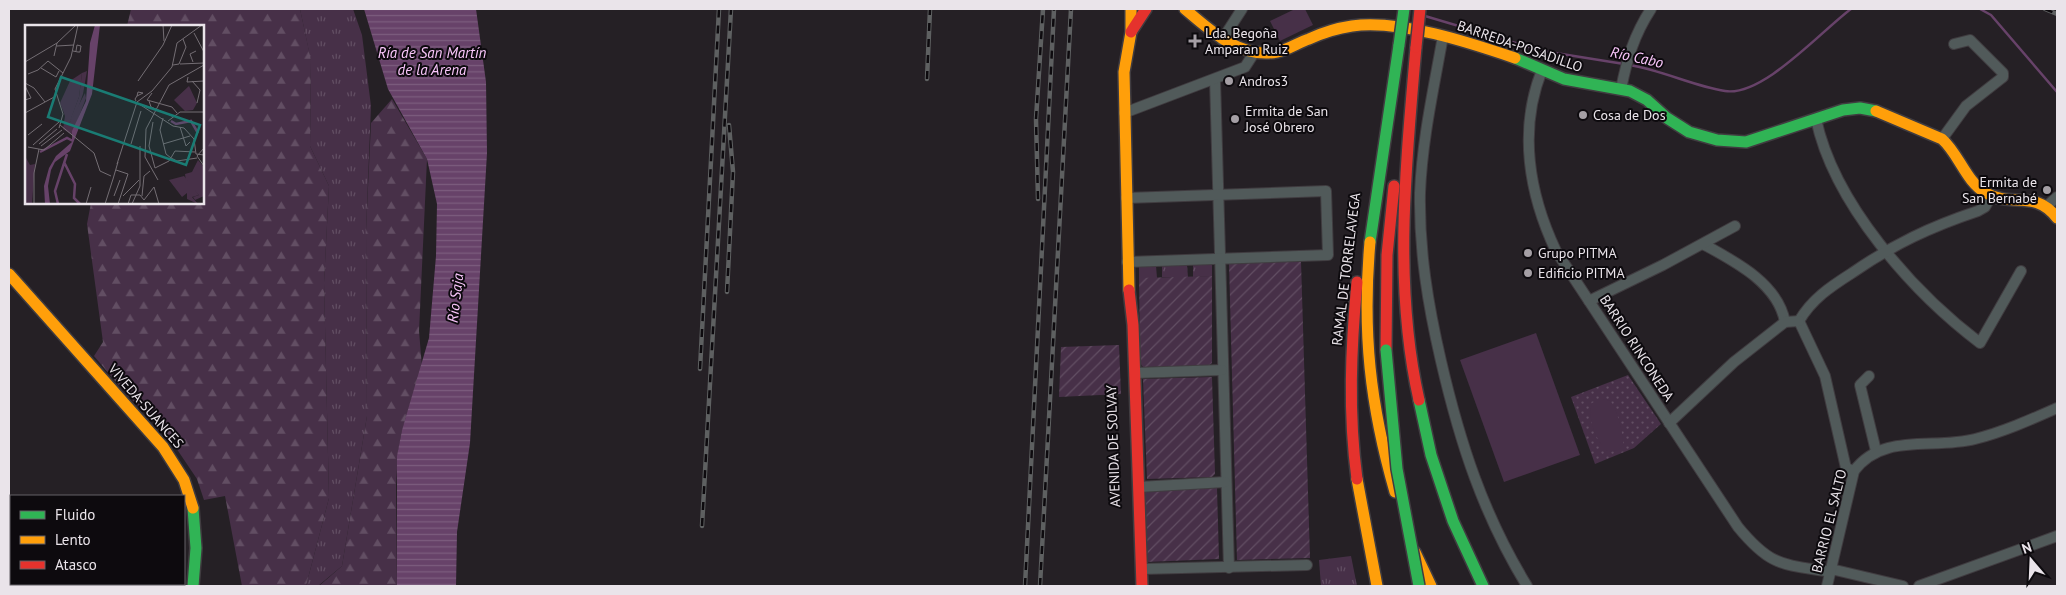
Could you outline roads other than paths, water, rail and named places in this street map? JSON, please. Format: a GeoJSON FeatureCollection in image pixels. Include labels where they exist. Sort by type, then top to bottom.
{"type":"FeatureCollection","features":[{"type":"Feature","properties":{"kind":"main road"},"geometry":{"type":"LineString","coordinates":[[1131,9],[1131,32]]}},
{"type":"Feature","properties":{"kind":"main road"},"geometry":{"type":"LineString","coordinates":[[1131,32],[1146,9]]}},
{"type":"Feature","properties":{"kind":"main road","name":"BARREDA-POSADILLO"},"geometry":{"type":"LineString","coordinates":[[1185,9],[1222,40],[1254,53],[1278,52],[1310,38],[1353,26],[1392,27],[1443,36],[1485,47],[1542,70],[1582,83],[1621,89],[1639,95],[1690,132],[1717,140],[1746,142],[1850,108],[1867,108],[1942,139],[1949,145],[1979,189],[1991,197]]}},
{"type":"Feature","properties":{"kind":"main road"},"geometry":{"type":"LineString","coordinates":[[1404,9],[1369,260],[1367,352],[1374,409],[1389,472],[1408,534],[1431,586]]}},
{"type":"Feature","properties":{"kind":"main road"},"geometry":{"type":"LineString","coordinates":[[1420,9],[1404,192],[1404,280],[1409,340],[1417,394],[1436,471],[1452,520],[1483,586]]}},
{"type":"Feature","properties":{"kind":"main road","name":"AVENIDA DE SOLVAY"},"geometry":{"type":"LineString","coordinates":[[1131,32],[1124,72],[1128,304],[1125,326],[1125,396],[1133,586]]}},
{"type":"Feature","properties":{"kind":"main road","name":"RAMAL DE TORRELAVEGA"},"geometry":{"type":"LineString","coordinates":[[1377,586],[1363,520],[1354,457],[1351,402],[1352,338],[1367,209],[1399,45]]}},
{"type":"Feature","properties":{"kind":"main road"},"geometry":{"type":"LineString","coordinates":[[1416,47],[1390,216],[1386,288],[1386,350],[1394,456],[1402,510],[1419,586]]}},
{"type":"Feature","properties":{"kind":"main road"},"geometry":{"type":"LineString","coordinates":[[1991,197],[2021,197],[2048,205],[2057,218]]}},
{"type":"Feature","properties":{"kind":"main road","name":"VIVEDA-SUANCES"},"geometry":{"type":"LineString","coordinates":[[9,274],[156,440],[178,468],[189,490],[194,512],[196,542],[194,586]]}},
{"type":"Feature","properties":{"kind":"main road","name":"AVENIDA DE SOLVAY"},"geometry":{"type":"LineString","coordinates":[[1128,304],[1133,325],[1142,586]]}},
{"type":"Feature","properties":{"kind":"street"},"geometry":{"type":"LineString","coordinates":[[1222,40],[1242,9]]}},
{"type":"Feature","properties":{"kind":"street"},"geometry":{"type":"LineString","coordinates":[[1621,89],[1628,54],[1637,30],[1651,9]]}},
{"type":"Feature","properties":{"kind":"street"},"geometry":{"type":"LineString","coordinates":[[1443,36],[1421,172],[1420,228],[1428,306],[1449,398],[1477,487],[1498,535],[1527,586]]}},
{"type":"Feature","properties":{"kind":"street"},"geometry":{"type":"LineString","coordinates":[[1942,139],[1966,106],[2003,77],[2003,73],[1970,40],[1954,44]]}},
{"type":"Feature","properties":{"kind":"street"},"geometry":{"type":"LineString","coordinates":[[1124,113],[1245,68],[1254,53]]}},
{"type":"Feature","properties":{"kind":"street","name":"BARRIO RINCONEDA"},"geometry":{"type":"LineString","coordinates":[[1542,70],[1530,111],[1528,128],[1529,166],[1544,224],[1556,251],[1738,527],[1752,544],[1777,563],[1831,571],[1903,586]]}},
{"type":"Feature","properties":{"kind":"street"},"geometry":{"type":"LineString","coordinates":[[1215,79],[1229,568]]}},
{"type":"Feature","properties":{"kind":"street"},"geometry":{"type":"LineString","coordinates":[[1816,119],[1836,175],[1884,251],[1956,324],[1980,343],[2021,271]]}},
{"type":"Feature","properties":{"kind":"street"},"geometry":{"type":"LineString","coordinates":[[1126,198],[1326,191],[1328,255],[1127,262]]}},
{"type":"Feature","properties":{"kind":"street"},"geometry":{"type":"LineString","coordinates":[[1799,321],[1807,307],[1825,290],[1884,251],[1917,234],[1978,211],[1985,207],[1991,197]]}},
{"type":"Feature","properties":{"kind":"street"},"geometry":{"type":"LineString","coordinates":[[2048,205],[2057,197]]}},
{"type":"Feature","properties":{"kind":"street"},"geometry":{"type":"LineString","coordinates":[[1589,301],[1736,226]]}},
{"type":"Feature","properties":{"kind":"street"},"geometry":{"type":"LineString","coordinates":[[1703,244],[1737,263],[1756,277],[1771,292],[1784,314],[1786,322]]}},
{"type":"Feature","properties":{"kind":"street"},"geometry":{"type":"LineString","coordinates":[[1669,423],[1734,362],[1786,322],[1799,321]]}},
{"type":"Feature","properties":{"kind":"street"},"geometry":{"type":"LineString","coordinates":[[1799,321],[1825,376],[1846,468],[1854,471]]}},
{"type":"Feature","properties":{"kind":"street","name":"AVENIDA DE SOLVAY"},"geometry":{"type":"LineString","coordinates":[[1135,374],[1222,370]]}},
{"type":"Feature","properties":{"kind":"street"},"geometry":{"type":"LineString","coordinates":[[1869,376],[1860,384],[1876,451]]}},
{"type":"Feature","properties":{"kind":"street","name":"BARRIO EL SALTO"},"geometry":{"type":"LineString","coordinates":[[1827,586],[1854,471],[1862,460],[1876,451],[1892,446],[1915,443],[1941,445],[1975,439],[2011,428],[2057,408]]}},
{"type":"Feature","properties":{"kind":"street","name":"AVENIDA DE SOLVAY"},"geometry":{"type":"LineString","coordinates":[[1138,487],[1226,482]]}},
{"type":"Feature","properties":{"kind":"street"},"geometry":{"type":"LineString","coordinates":[[1919,586],[2057,536]]}},
{"type":"Feature","properties":{"kind":"street"},"geometry":{"type":"LineString","coordinates":[[1141,568],[1229,568],[1307,565]]}},
{"type":"Feature","properties":{"kind":"water","name":"Ría de San Martín de la Arena"},"geometry":{"type":"Polygon","coordinates":[[[364,9],[476,9],[486,82],[487,153],[470,443],[457,532],[456,586],[397,586],[397,456],[402,430],[429,338],[436,256],[437,204],[427,159],[388,89],[364,9]]]}},
{"type":"Feature","properties":{"kind":"waterway","name":"Río Cabo"},"geometry":{"type":"LineString","coordinates":[[1629,65],[1653,70],[1713,89],[1725,91],[1740,90],[1756,84],[1774,73],[1851,9]]}},
{"type":"Feature","properties":{"kind":"waterway","name":"Río Cabo"},"geometry":{"type":"LineString","coordinates":[[1980,9],[1991,15],[2057,92]]}},
{"type":"Feature","properties":{"kind":"waterway","name":"Río Cabo"},"geometry":{"type":"LineString","coordinates":[[1425,16],[1543,51],[1624,64]]}},
{"type":"Feature","properties":{"kind":"railway"},"geometry":{"type":"LineString","coordinates":[[700,369],[719,9]]}},
{"type":"Feature","properties":{"kind":"railway"},"geometry":{"type":"LineString","coordinates":[[702,526],[731,9]]}},
{"type":"Feature","properties":{"kind":"railway"},"geometry":{"type":"LineString","coordinates":[[927,79],[930,9]]}},
{"type":"Feature","properties":{"kind":"railway"},"geometry":{"type":"LineString","coordinates":[[1038,199],[1036,119],[1043,9]]}},
{"type":"Feature","properties":{"kind":"railway"},"geometry":{"type":"LineString","coordinates":[[1025,586],[1054,9]]}},
{"type":"Feature","properties":{"kind":"railway"},"geometry":{"type":"LineString","coordinates":[[1040,586],[1071,9]]}},
{"type":"Feature","properties":{"kind":"railway"},"geometry":{"type":"LineString","coordinates":[[2045,9],[2057,14]]}},
{"type":"Feature","properties":{"kind":"railway"},"geometry":{"type":"LineString","coordinates":[[727,292],[733,172],[729,125]]}},
{"type":"Feature","properties":{"kind":"place","name":"Lda. Begoña Amparan Ruiz"},"geometry":{"type":"Point","coordinates":[1195,41]}},
{"type":"Feature","properties":{"kind":"place","name":"Andros3"},"geometry":{"type":"Point","coordinates":[1229,81]}},
{"type":"Feature","properties":{"kind":"place","name":"Cosa de Dos"},"geometry":{"type":"Point","coordinates":[1583,115]}},
{"type":"Feature","properties":{"kind":"place","name":"Ermita de San José Obrero"},"geometry":{"type":"Point","coordinates":[1235,119]}},
{"type":"Feature","properties":{"kind":"place","name":"Ermita de San Bernabé"},"geometry":{"type":"Point","coordinates":[2047,190]}},
{"type":"Feature","properties":{"kind":"place","name":"Grupo PITMA"},"geometry":{"type":"Point","coordinates":[1528,253]}},
{"type":"Feature","properties":{"kind":"place","name":"Edificio PITMA"},"geometry":{"type":"Point","coordinates":[1528,273]}},
{"type":"Feature","properties":{"kind":"water label","name":"Río Saja"},"geometry":{"type":"Point","coordinates":[455,298]}}]}
